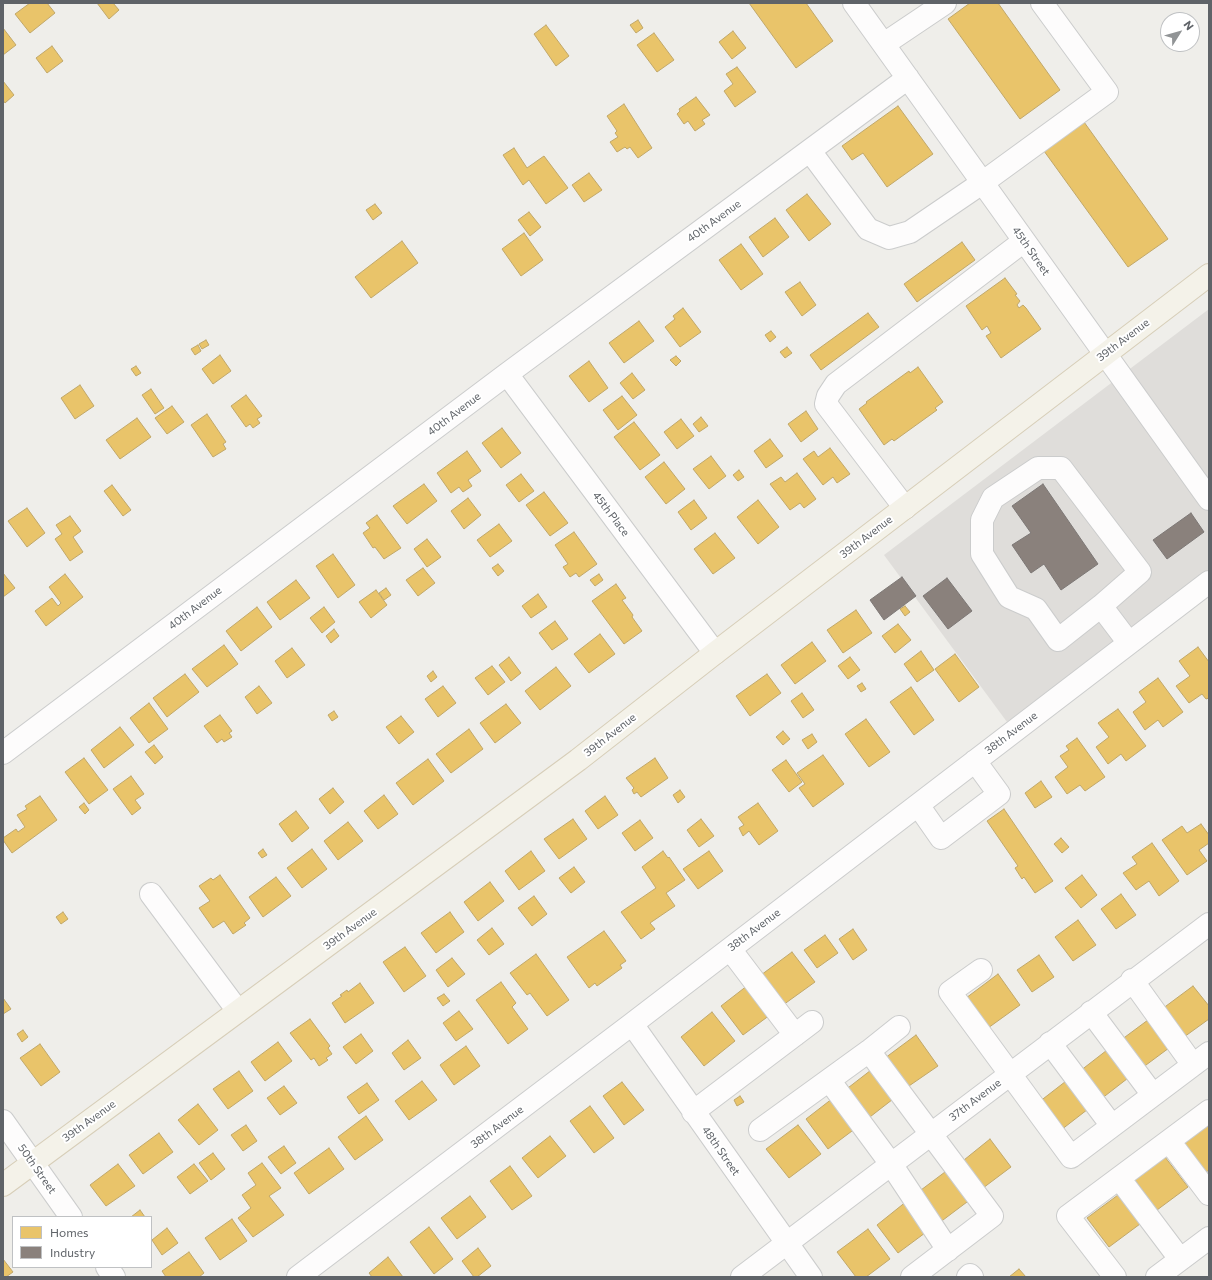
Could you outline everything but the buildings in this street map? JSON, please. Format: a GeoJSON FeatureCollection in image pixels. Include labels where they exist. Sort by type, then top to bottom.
{"type":"FeatureCollection","features":[{"type":"Feature","properties":{"kind":"main road","name":"39th Avenue"},"geometry":{"type":"LineString","coordinates":[[3,1186],[32,1163],[578,760],[1104,354],[1209,275]]}},
{"type":"Feature","properties":{"kind":"street","name":"45th Street"},"geometry":{"type":"LineString","coordinates":[[854,3],[1209,499]]}},
{"type":"Feature","properties":{"kind":"street"},"geometry":{"type":"LineString","coordinates":[[884,44],[945,3]]}},
{"type":"Feature","properties":{"kind":"street"},"geometry":{"type":"LineString","coordinates":[[810,151],[868,229],[889,238],[910,232],[982,183],[1107,92],[1042,3]]}},
{"type":"Feature","properties":{"kind":"street","name":"40th Avenue"},"geometry":{"type":"LineString","coordinates":[[3,753],[507,374],[908,78]]}},
{"type":"Feature","properties":{"kind":"street"},"geometry":{"type":"LineString","coordinates":[[905,508],[826,404],[828,396],[836,384],[1024,241]]}},
{"type":"Feature","properties":{"kind":"street","name":"45th Place"},"geometry":{"type":"LineString","coordinates":[[507,374],[715,654]]}},
{"type":"Feature","properties":{"kind":"street"},"geometry":{"type":"LineString","coordinates":[[1038,468],[1061,468],[1140,572],[1101,606],[1058,640],[1036,609],[1009,597],[982,554],[982,520],[993,498],[1038,468]]}},
{"type":"Feature","properties":{"kind":"street","name":"38th Avenue"},"geometry":{"type":"LineString","coordinates":[[298,1277],[632,1024],[1209,582]]}},
{"type":"Feature","properties":{"kind":"street"},"geometry":{"type":"LineString","coordinates":[[1101,606],[1129,643]]}},
{"type":"Feature","properties":{"kind":"street"},"geometry":{"type":"LineString","coordinates":[[918,805],[941,838],[999,794],[975,761]]}},
{"type":"Feature","properties":{"kind":"street"},"geometry":{"type":"LineString","coordinates":[[150,894],[238,1011]]}},
{"type":"Feature","properties":{"kind":"street","name":"37th Avenue"},"geometry":{"type":"LineString","coordinates":[[742,1277],[1050,1044],[1132,980],[1209,924]]}},
{"type":"Feature","properties":{"kind":"street"},"geometry":{"type":"LineString","coordinates":[[730,949],[795,1035]]}},
{"type":"Feature","properties":{"kind":"street"},"geometry":{"type":"LineString","coordinates":[[981,970],[950,992],[1071,1157],[1201,1059],[1132,980]]}},
{"type":"Feature","properties":{"kind":"street"},"geometry":{"type":"LineString","coordinates":[[1091,1012],[1153,1095]]}},
{"type":"Feature","properties":{"kind":"street"},"geometry":{"type":"LineString","coordinates":[[694,1112],[812,1022]]}},
{"type":"Feature","properties":{"kind":"street","name":"48th Street"},"geometry":{"type":"LineString","coordinates":[[632,1024],[812,1277]]}},
{"type":"Feature","properties":{"kind":"street"},"geometry":{"type":"LineString","coordinates":[[760,1130],[899,1028]]}},
{"type":"Feature","properties":{"kind":"street"},"geometry":{"type":"LineString","coordinates":[[1050,1044],[1112,1126]]}},
{"type":"Feature","properties":{"kind":"street"},"geometry":{"type":"LineString","coordinates":[[869,1051],[992,1216],[912,1277]]}},
{"type":"Feature","properties":{"kind":"street"},"geometry":{"type":"LineString","coordinates":[[829,1080],[891,1164],[948,1250]]}},
{"type":"Feature","properties":{"kind":"street"},"geometry":{"type":"LineString","coordinates":[[1115,1277],[1068,1216],[1209,1111]]}},
{"type":"Feature","properties":{"kind":"street","name":"50th Street"},"geometry":{"type":"LineString","coordinates":[[3,1120],[70,1216]]}},
{"type":"Feature","properties":{"kind":"street"},"geometry":{"type":"LineString","coordinates":[[1169,1141],[1209,1194]]}},
{"type":"Feature","properties":{"kind":"street"},"geometry":{"type":"LineString","coordinates":[[1119,1178],[1180,1260]]}},
{"type":"Feature","properties":{"kind":"street"},"geometry":{"type":"LineString","coordinates":[[1157,1277],[1209,1238]]}},
{"type":"Feature","properties":{"kind":"street"},"geometry":{"type":"LineString","coordinates":[[108,1268],[114,1277]]}},
{"type":"Feature","properties":{"kind":"street"},"geometry":{"type":"LineString","coordinates":[[968,1277],[970,1275],[972,1277]]}},
{"type":"Feature","properties":{"kind":"shaded area"},"geometry":{"type":"Polygon","coordinates":[[[1209,309],[1209,569],[1007,722],[884,555],[1209,309]]]}}]}
